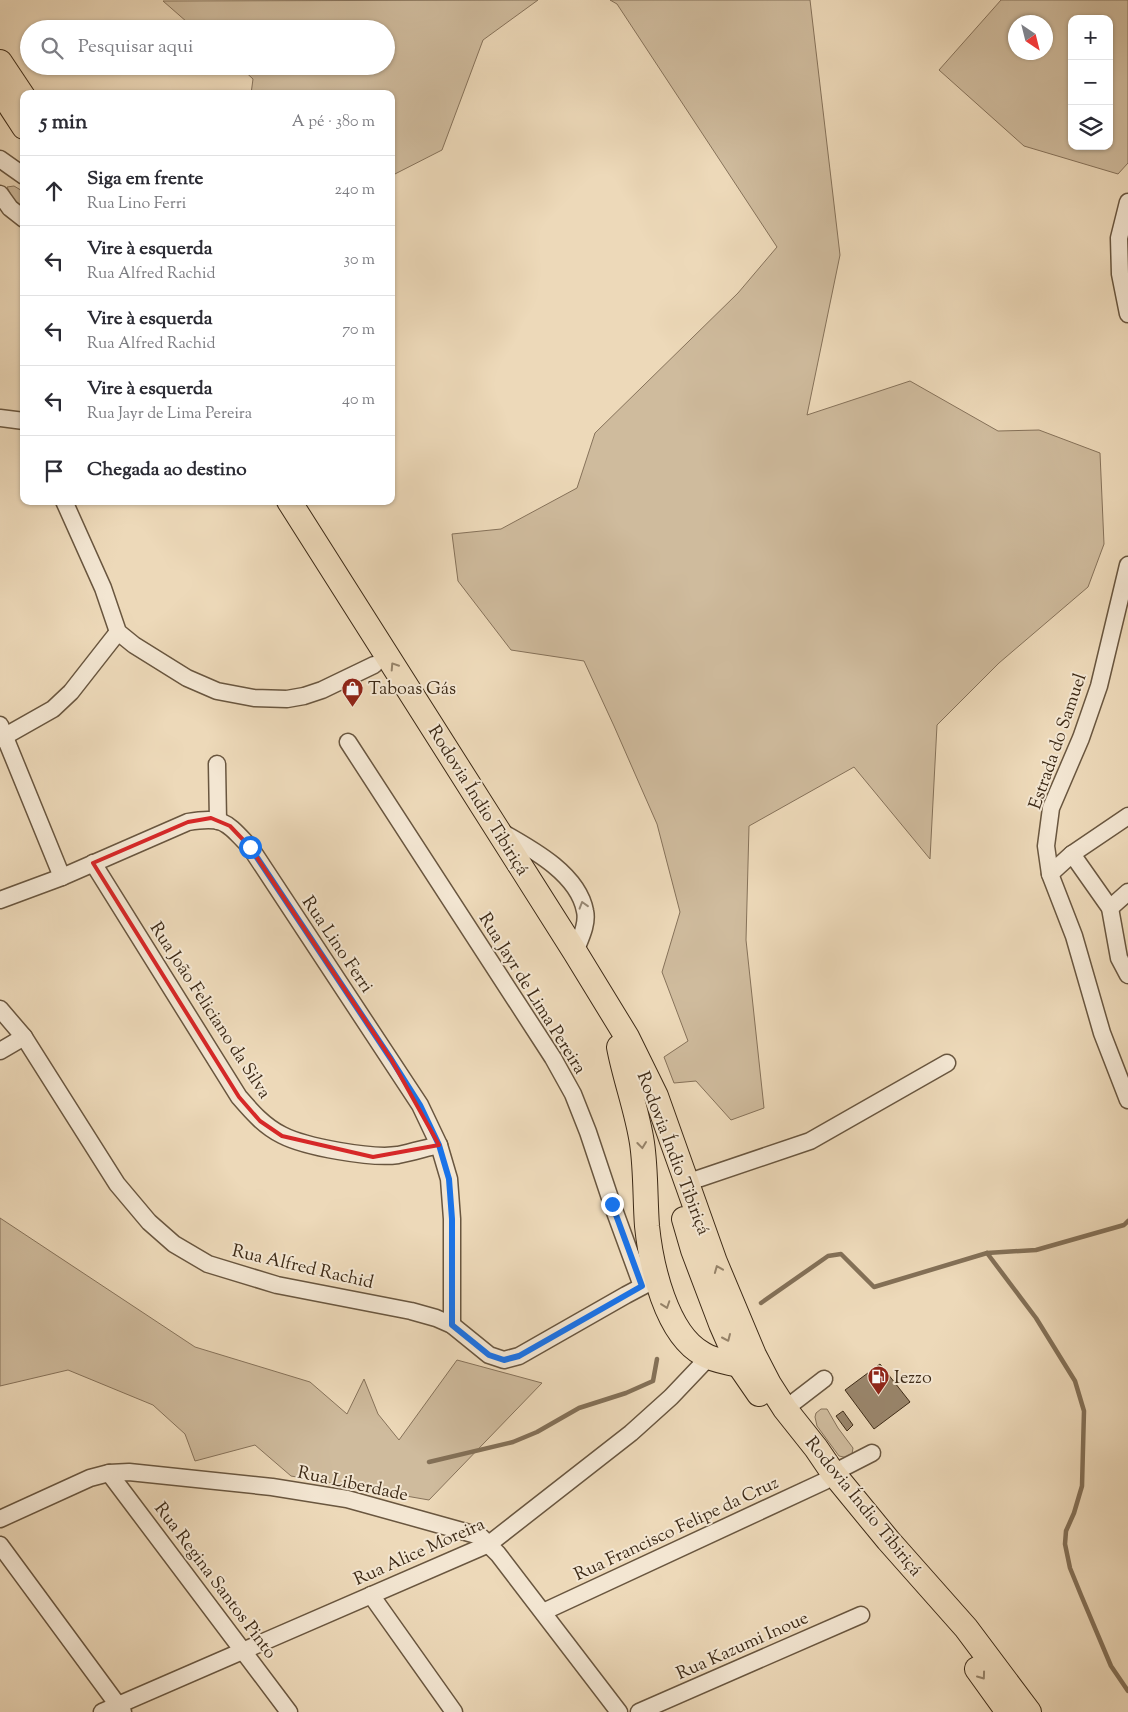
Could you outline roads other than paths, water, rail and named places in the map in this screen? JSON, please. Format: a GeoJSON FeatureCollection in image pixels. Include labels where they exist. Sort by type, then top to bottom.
{"type":"FeatureCollection","features":[{"type":"Feature","properties":{"kind":"highway"},"geometry":{"type":"LineString","coordinates":[[0,62],[20,92]]}},
{"type":"Feature","properties":{"kind":"highway"},"geometry":{"type":"LineString","coordinates":[[0,90],[20,121]]}},
{"type":"Feature","properties":{"kind":"highway","name":"Rodovia Índio Tibiriçá"},"geometry":{"type":"LineString","coordinates":[[274,505],[306,553],[374,665],[508,868],[630,1066],[646,1099],[662,1142],[693,1250],[721,1324],[739,1364],[776,1419],[960,1621],[1029,1712]]}},
{"type":"Feature","properties":{"kind":"highway","name":"Rodovia Índio Tibiriçá"},"geometry":{"type":"LineString","coordinates":[[292,505],[627,1037],[656,1096],[715,1262],[754,1355],[785,1409],[816,1448],[829,1477],[959,1645],[1008,1712]]}},
{"type":"Feature","properties":{"kind":"highway"},"geometry":{"type":"LineString","coordinates":[[618,1047],[642,1144],[650,1282],[678,1332],[690,1345],[709,1357],[739,1364]]}},
{"type":"Feature","properties":{"kind":"street"},"geometry":{"type":"LineString","coordinates":[[0,159],[20,173]]}},
{"type":"Feature","properties":{"kind":"street"},"geometry":{"type":"LineString","coordinates":[[0,194],[10,208],[20,216]]}},
{"type":"Feature","properties":{"kind":"street"},"geometry":{"type":"LineString","coordinates":[[1128,202],[1119,238],[1120,274],[1128,314]]}},
{"type":"Feature","properties":{"kind":"street"},"geometry":{"type":"LineString","coordinates":[[0,418],[20,420]]}},
{"type":"Feature","properties":{"kind":"street"},"geometry":{"type":"LineString","coordinates":[[66,505],[103,588],[118,632],[134,645],[187,678],[217,691],[254,698],[287,699],[322,690],[374,665]]}},
{"type":"Feature","properties":{"kind":"street","name":"Estrada do Samuel"},"geometry":{"type":"LineString","coordinates":[[1128,565],[1099,686],[1081,738],[1051,808],[1046,846],[1050,874],[1074,936],[1102,1033],[1128,1100]]}},
{"type":"Feature","properties":{"kind":"street"},"geometry":{"type":"LineString","coordinates":[[62,877],[2,734],[53,709],[71,692],[118,632]]}},
{"type":"Feature","properties":{"kind":"street","name":"Rua Jayr de Lima Pereira"},"geometry":{"type":"LineString","coordinates":[[348,742],[553,1058],[573,1094],[612,1204],[650,1282]]}},
{"type":"Feature","properties":{"kind":"street"},"geometry":{"type":"LineString","coordinates":[[0,900],[62,877],[188,822],[210,818],[218,821],[217,764]]}},
{"type":"Feature","properties":{"kind":"street"},"geometry":{"type":"LineString","coordinates":[[1050,874],[1072,854],[1128,816]]}},
{"type":"Feature","properties":{"kind":"street","name":"Rua Lino Ferri"},"geometry":{"type":"LineString","coordinates":[[218,821],[230,826],[250,847],[396,1067],[420,1105],[439,1145],[449,1179],[452,1219],[452,1325]]}},
{"type":"Feature","properties":{"kind":"street"},"geometry":{"type":"LineString","coordinates":[[496,828],[546,859],[565,875],[580,894],[586,912],[585,926],[575,952]]}},
{"type":"Feature","properties":{"kind":"street"},"geometry":{"type":"LineString","coordinates":[[1072,854],[1110,908],[1120,958],[1128,976]]}},
{"type":"Feature","properties":{"kind":"street","name":"Rua João Feliciano da Silva"},"geometry":{"type":"LineString","coordinates":[[93,863],[239,1097],[260,1121],[282,1136],[308,1144],[373,1157],[398,1155],[439,1145]]}},
{"type":"Feature","properties":{"kind":"street"},"geometry":{"type":"LineString","coordinates":[[1110,908],[1128,892]]}},
{"type":"Feature","properties":{"kind":"street","name":"Rua Alfred Rachid"},"geometry":{"type":"LineString","coordinates":[[0,1009],[24,1037],[118,1184],[149,1222],[174,1244],[208,1264],[277,1284],[411,1311],[436,1318],[452,1325],[489,1355],[504,1360],[519,1356],[650,1282]]}},
{"type":"Feature","properties":{"kind":"street"},"geometry":{"type":"LineString","coordinates":[[0,1051],[24,1037]]}},
{"type":"Feature","properties":{"kind":"street"},"geometry":{"type":"LineString","coordinates":[[686,1183],[810,1141],[948,1063]]}},
{"type":"Feature","properties":{"kind":"street","name":"Rua Alice Moreira"},"geometry":{"type":"LineString","coordinates":[[102,1712],[120,1709],[244,1650],[489,1544],[631,1433],[671,1397],[709,1357]]}},
{"type":"Feature","properties":{"kind":"street"},"geometry":{"type":"LineString","coordinates":[[785,1409],[824,1379]]}},
{"type":"Feature","properties":{"kind":"street","name":"Rua Francisco Felipe da Cruz"},"geometry":{"type":"LineString","coordinates":[[543,1612],[829,1477],[872,1452]]}},
{"type":"Feature","properties":{"kind":"street","name":"Rua Liberdade"},"geometry":{"type":"LineString","coordinates":[[0,1519],[90,1478],[109,1473],[129,1472],[272,1487],[347,1499],[480,1536],[489,1544],[543,1612],[619,1712]]}},
{"type":"Feature","properties":{"kind":"street","name":"Rua Regina Santos Pinto"},"geometry":{"type":"LineString","coordinates":[[109,1473],[289,1712]]}},
{"type":"Feature","properties":{"kind":"street"},"geometry":{"type":"LineString","coordinates":[[0,1545],[120,1709]]}},
{"type":"Feature","properties":{"kind":"street"},"geometry":{"type":"LineString","coordinates":[[371,1595],[454,1712]]}},
{"type":"Feature","properties":{"kind":"street","name":"Rua Kazumi Inoue"},"geometry":{"type":"LineString","coordinates":[[639,1712],[861,1615]]}},
{"type":"Feature","properties":{"kind":"waterway"},"geometry":{"type":"LineString","coordinates":[[761,1303],[828,1256],[841,1254],[874,1287],[987,1253],[1036,1250],[1124,1225],[1128,1221]]}},
{"type":"Feature","properties":{"kind":"waterway"},"geometry":{"type":"LineString","coordinates":[[987,1253],[1036,1318],[1075,1381],[1084,1411],[1082,1486],[1074,1513],[1066,1531],[1065,1544],[1070,1568],[1111,1666],[1128,1691]]}},
{"type":"Feature","properties":{"kind":"waterway"},"geometry":{"type":"LineString","coordinates":[[429,1462],[513,1442],[537,1432],[579,1408],[626,1393],[653,1381],[657,1359]]}},
{"type":"Feature","properties":{"kind":"place","name":"Taboas Gás"},"geometry":{"type":"Point","coordinates":[352,707]}},
{"type":"Feature","properties":{"kind":"place","name":"Iezzo"},"geometry":{"type":"Point","coordinates":[878,1396]}}]}
